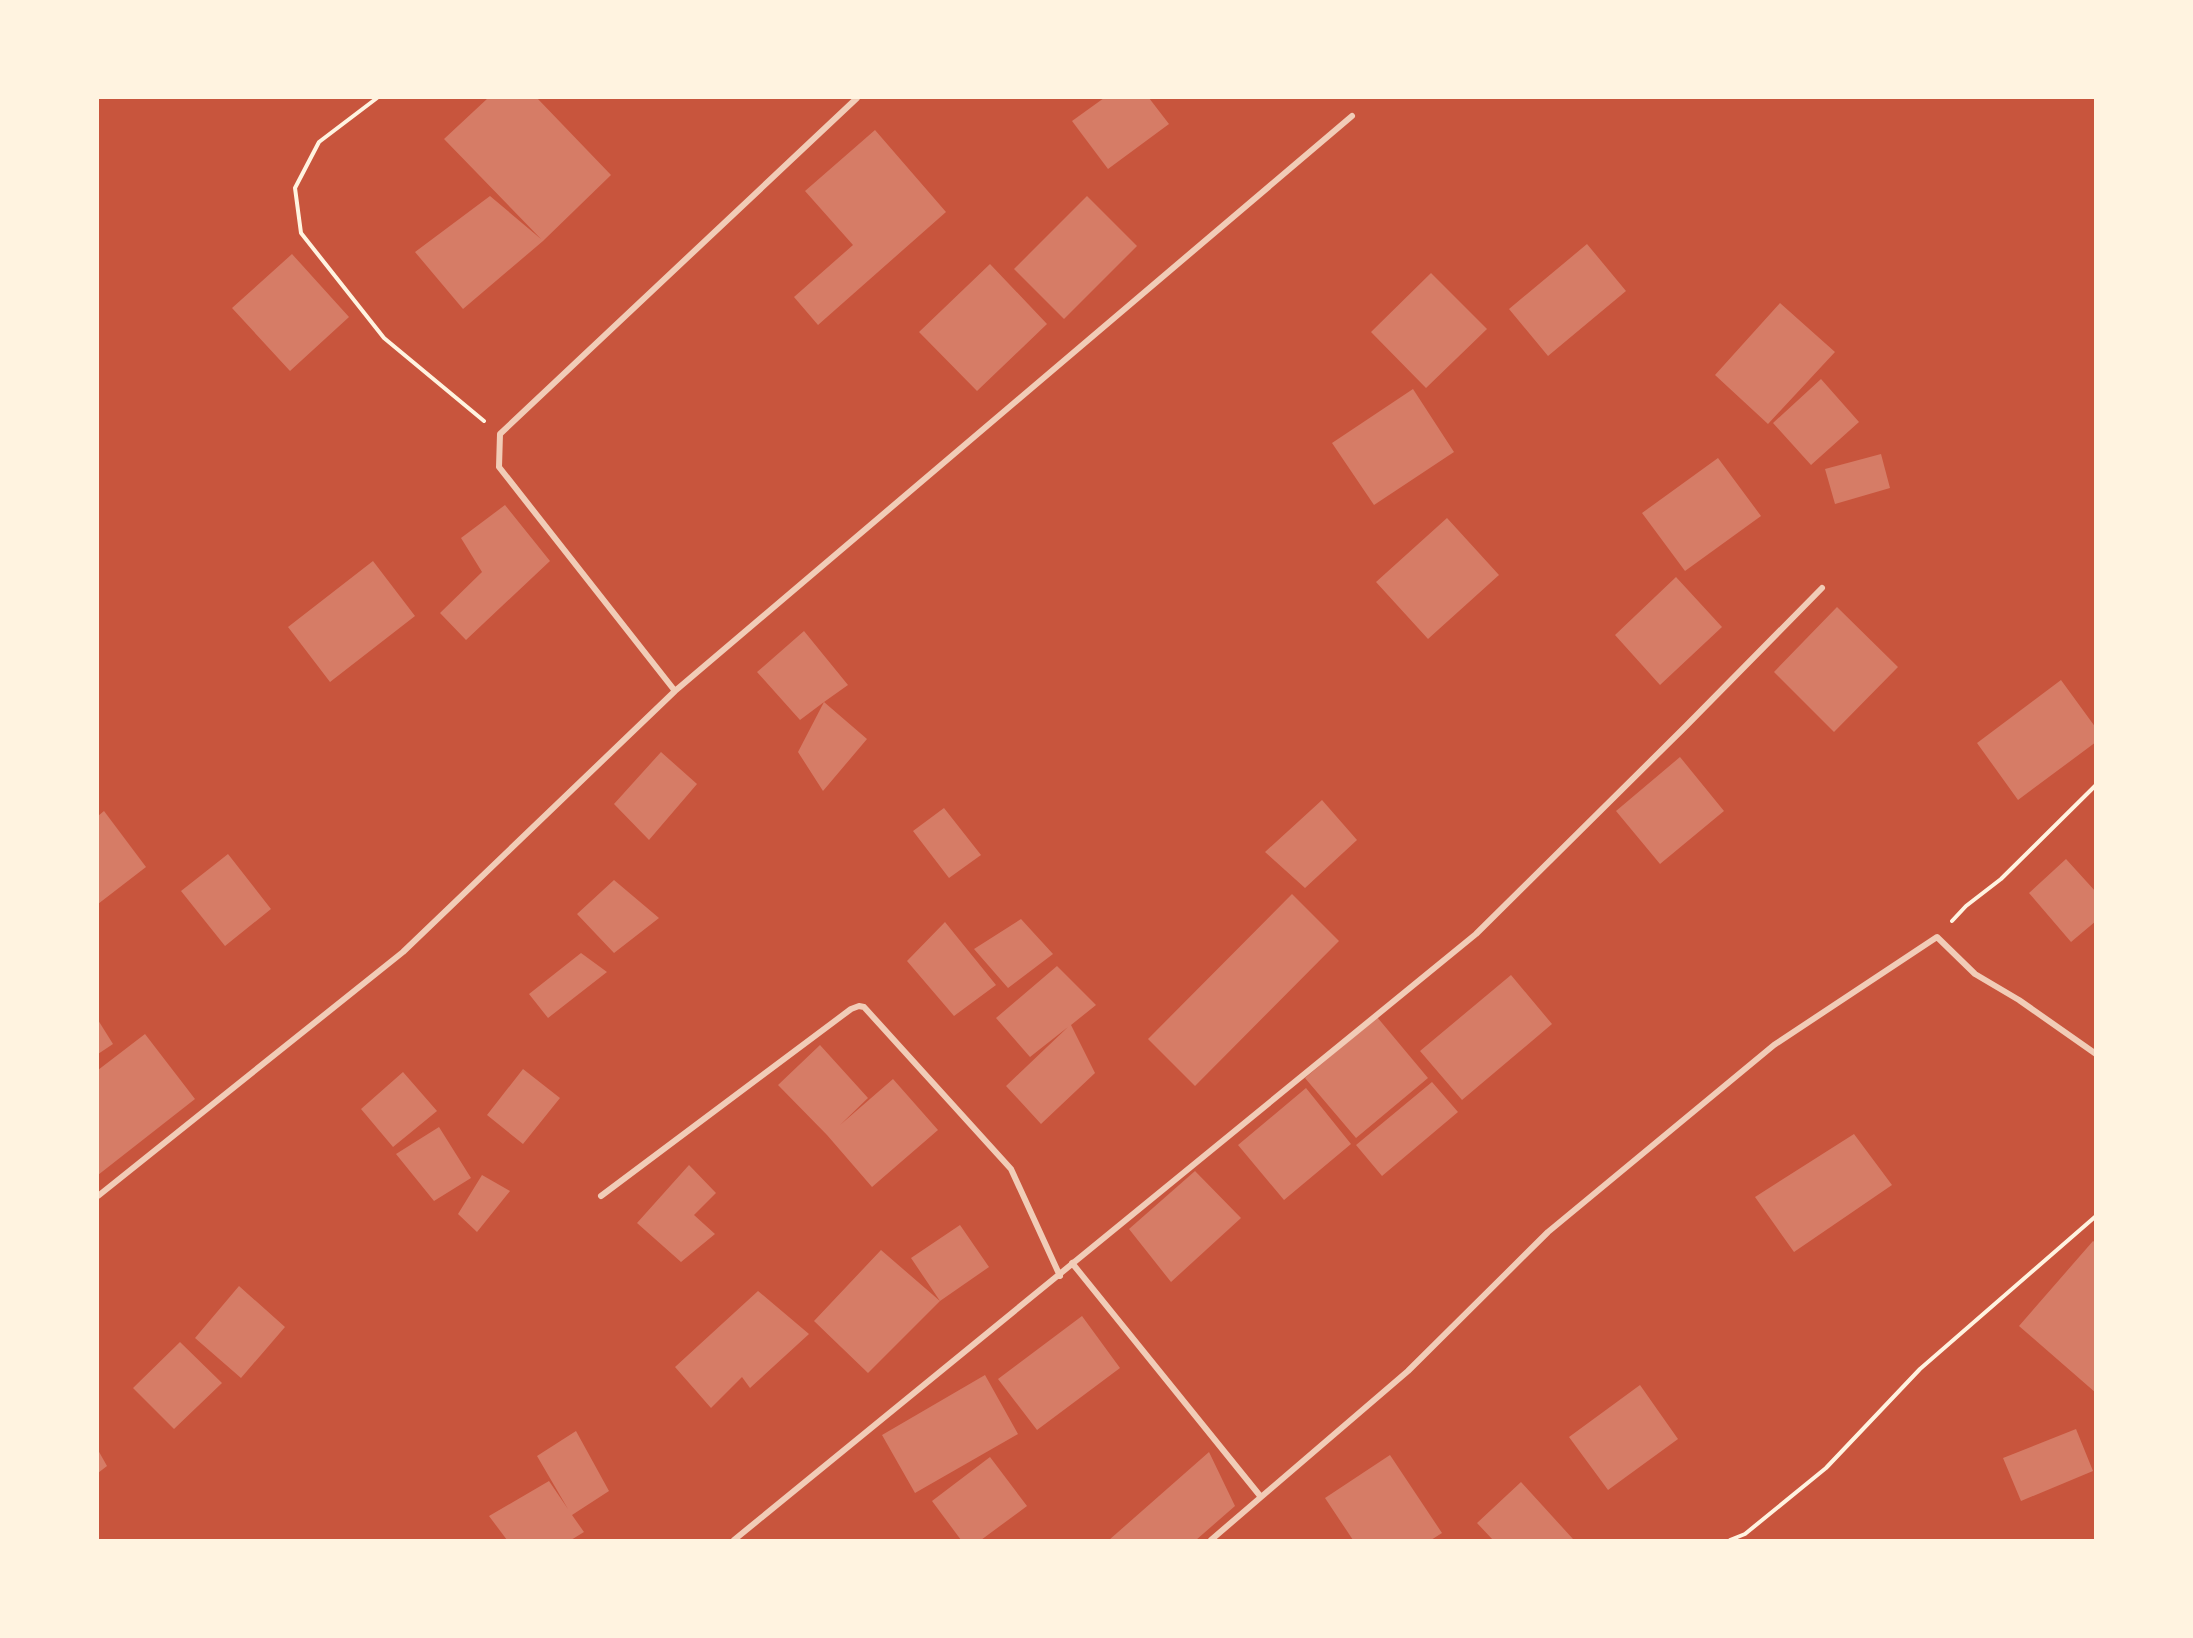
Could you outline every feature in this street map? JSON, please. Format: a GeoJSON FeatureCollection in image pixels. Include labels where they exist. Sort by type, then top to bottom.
{"type":"FeatureCollection","features":[{"type":"Feature","properties":{"kind":"street"},"geometry":{"type":"LineString","coordinates":[[675,691],[499,467],[500,434],[857,98]]}},
{"type":"Feature","properties":{"kind":"street"},"geometry":{"type":"LineString","coordinates":[[98,1196],[403,952],[675,691],[1353,116]]}},
{"type":"Feature","properties":{"kind":"street"},"geometry":{"type":"LineString","coordinates":[[734,1540],[1476,934],[1822,588]]}},
{"type":"Feature","properties":{"kind":"street"},"geometry":{"type":"LineString","coordinates":[[1211,1540],[1408,1371],[1548,1232],[1746,1067],[1774,1045],[1936,937],[1975,974],[2019,1000],[2096,1054]]}},
{"type":"Feature","properties":{"kind":"street"},"geometry":{"type":"LineString","coordinates":[[601,1196],[851,1009],[859,1006],[864,1007],[1011,1169],[1060,1276]]}},
{"type":"Feature","properties":{"kind":"street"},"geometry":{"type":"LineString","coordinates":[[1072,1263],[1261,1497]]}},
{"type":"Feature","properties":{"kind":"path"},"geometry":{"type":"LineString","coordinates":[[377,98],[319,142],[295,189],[301,233],[384,338],[500,434]]}},
{"type":"Feature","properties":{"kind":"path"},"geometry":{"type":"LineString","coordinates":[[1936,937],[1966,906],[2001,879],[2096,785]]}},
{"type":"Feature","properties":{"kind":"path"},"geometry":{"type":"LineString","coordinates":[[1730,1540],[1744,1534],[1826,1468],[1920,1370],[2096,1216]]}},
{"type":"Feature","properties":{"kind":"building"},"geometry":{"type":"Polygon","coordinates":[[[488,98],[537,98],[611,175],[543,241],[463,309],[415,252],[490,196],[541,239],[444,139],[488,98]]]}},
{"type":"Feature","properties":{"kind":"building"},"geometry":{"type":"Polygon","coordinates":[[[1104,98],[1149,98],[1169,124],[1108,169],[1072,121],[1104,98]]]}},
{"type":"Feature","properties":{"kind":"building"},"geometry":{"type":"Polygon","coordinates":[[[875,130],[946,212],[818,325],[794,297],[853,245],[805,191],[875,130]]]}},
{"type":"Feature","properties":{"kind":"building"},"geometry":{"type":"Polygon","coordinates":[[[1087,196],[1137,246],[1064,319],[1014,269],[1087,196]]]}},
{"type":"Feature","properties":{"kind":"building"},"geometry":{"type":"Polygon","coordinates":[[[1587,244],[1626,291],[1548,356],[1509,309],[1587,244]]]}},
{"type":"Feature","properties":{"kind":"building"},"geometry":{"type":"Polygon","coordinates":[[[292,254],[349,317],[290,371],[232,308],[292,254]]]}},
{"type":"Feature","properties":{"kind":"building"},"geometry":{"type":"Polygon","coordinates":[[[990,264],[1047,324],[977,391],[919,332],[990,264]]]}},
{"type":"Feature","properties":{"kind":"building"},"geometry":{"type":"Polygon","coordinates":[[[1431,273],[1487,329],[1426,388],[1371,332],[1431,273]]]}},
{"type":"Feature","properties":{"kind":"building"},"geometry":{"type":"Polygon","coordinates":[[[1780,303],[1835,352],[1768,424],[1715,375],[1780,303]]]}},
{"type":"Feature","properties":{"kind":"building"},"geometry":{"type":"Polygon","coordinates":[[[1821,379],[1859,422],[1811,465],[1773,423],[1821,379]]]}},
{"type":"Feature","properties":{"kind":"building"},"geometry":{"type":"Polygon","coordinates":[[[1413,389],[1454,452],[1374,505],[1332,443],[1413,389]]]}},
{"type":"Feature","properties":{"kind":"building"},"geometry":{"type":"Polygon","coordinates":[[[1881,454],[1890,488],[1835,504],[1825,469],[1881,454]]]}},
{"type":"Feature","properties":{"kind":"building"},"geometry":{"type":"Polygon","coordinates":[[[1718,458],[1761,516],[1685,571],[1642,513],[1718,458]]]}},
{"type":"Feature","properties":{"kind":"building"},"geometry":{"type":"Polygon","coordinates":[[[505,505],[550,561],[466,640],[440,613],[482,572],[461,538],[505,505]]]}},
{"type":"Feature","properties":{"kind":"building"},"geometry":{"type":"Polygon","coordinates":[[[1447,518],[1499,575],[1428,639],[1376,582],[1447,518]]]}},
{"type":"Feature","properties":{"kind":"building"},"geometry":{"type":"Polygon","coordinates":[[[373,561],[415,616],[330,682],[288,627],[373,561]]]}},
{"type":"Feature","properties":{"kind":"building"},"geometry":{"type":"Polygon","coordinates":[[[1676,577],[1722,627],[1660,685],[1615,635],[1676,577]]]}},
{"type":"Feature","properties":{"kind":"building"},"geometry":{"type":"Polygon","coordinates":[[[1837,607],[1898,667],[1834,732],[1774,672],[1837,607]]]}},
{"type":"Feature","properties":{"kind":"building"},"geometry":{"type":"Polygon","coordinates":[[[804,631],[848,685],[800,720],[757,672],[804,631]]]}},
{"type":"Feature","properties":{"kind":"building"},"geometry":{"type":"Polygon","coordinates":[[[2061,680],[2096,728],[2096,742],[2018,800],[1977,743],[2061,680]]]}},
{"type":"Feature","properties":{"kind":"building"},"geometry":{"type":"Polygon","coordinates":[[[824,702],[867,739],[823,791],[798,752],[824,702]]]}},
{"type":"Feature","properties":{"kind":"building"},"geometry":{"type":"Polygon","coordinates":[[[661,752],[697,784],[649,840],[614,804],[661,752]]]}},
{"type":"Feature","properties":{"kind":"building"},"geometry":{"type":"Polygon","coordinates":[[[1680,757],[1724,811],[1660,864],[1616,811],[1680,757]]]}},
{"type":"Feature","properties":{"kind":"building"},"geometry":{"type":"Polygon","coordinates":[[[1322,800],[1357,840],[1305,888],[1265,852],[1322,800]]]}},
{"type":"Feature","properties":{"kind":"building"},"geometry":{"type":"Polygon","coordinates":[[[944,808],[981,855],[949,878],[913,831],[944,808]]]}},
{"type":"Feature","properties":{"kind":"building"},"geometry":{"type":"Polygon","coordinates":[[[104,811],[146,867],[98,904],[98,816],[104,811]]]}},
{"type":"Feature","properties":{"kind":"building"},"geometry":{"type":"Polygon","coordinates":[[[228,854],[271,909],[225,946],[181,891],[228,854]]]}},
{"type":"Feature","properties":{"kind":"building"},"geometry":{"type":"Polygon","coordinates":[[[2066,859],[2096,892],[2096,921],[2071,942],[2029,893],[2066,859]]]}},
{"type":"Feature","properties":{"kind":"building"},"geometry":{"type":"Polygon","coordinates":[[[614,880],[659,918],[614,953],[577,914],[614,880]]]}},
{"type":"Feature","properties":{"kind":"building"},"geometry":{"type":"Polygon","coordinates":[[[1292,894],[1339,941],[1195,1086],[1148,1039],[1292,894]]]}},
{"type":"Feature","properties":{"kind":"building"},"geometry":{"type":"Polygon","coordinates":[[[1021,919],[1053,954],[1008,988],[974,949],[1021,919]]]}},
{"type":"Feature","properties":{"kind":"building"},"geometry":{"type":"Polygon","coordinates":[[[945,922],[996,985],[954,1016],[907,961],[945,922]]]}},
{"type":"Feature","properties":{"kind":"building"},"geometry":{"type":"Polygon","coordinates":[[[581,953],[607,972],[548,1018],[529,994],[581,953]]]}},
{"type":"Feature","properties":{"kind":"building"},"geometry":{"type":"Polygon","coordinates":[[[1057,966],[1096,1005],[1071,1025],[1095,1073],[1041,1124],[1006,1086],[1068,1027],[1030,1057],[996,1018],[1057,966]]]}},
{"type":"Feature","properties":{"kind":"building"},"geometry":{"type":"Polygon","coordinates":[[[1511,975],[1552,1024],[1462,1100],[1420,1051],[1511,975]]]}},
{"type":"Feature","properties":{"kind":"building"},"geometry":{"type":"Polygon","coordinates":[[[1377,1017],[1428,1078],[1356,1138],[1305,1078],[1377,1017]]]}},
{"type":"Feature","properties":{"kind":"building"},"geometry":{"type":"Polygon","coordinates":[[[98,1020],[113,1044],[98,1054],[98,1020]]]}},
{"type":"Feature","properties":{"kind":"building"},"geometry":{"type":"Polygon","coordinates":[[[145,1034],[195,1099],[98,1175],[98,1070],[145,1034]]]}},
{"type":"Feature","properties":{"kind":"building"},"geometry":{"type":"Polygon","coordinates":[[[820,1045],[868,1098],[840,1125],[893,1079],[938,1130],[872,1187],[827,1135],[778,1085],[820,1045]]]}},
{"type":"Feature","properties":{"kind":"building"},"geometry":{"type":"Polygon","coordinates":[[[523,1069],[560,1098],[523,1144],[487,1115],[523,1069]]]}},
{"type":"Feature","properties":{"kind":"building"},"geometry":{"type":"Polygon","coordinates":[[[403,1072],[437,1111],[393,1147],[361,1109],[403,1072]]]}},
{"type":"Feature","properties":{"kind":"building"},"geometry":{"type":"Polygon","coordinates":[[[1432,1082],[1458,1112],[1382,1176],[1356,1145],[1432,1082]]]}},
{"type":"Feature","properties":{"kind":"building"},"geometry":{"type":"Polygon","coordinates":[[[1306,1088],[1351,1144],[1284,1200],[1238,1145],[1306,1088]]]}},
{"type":"Feature","properties":{"kind":"building"},"geometry":{"type":"Polygon","coordinates":[[[439,1127],[471,1178],[434,1201],[396,1154],[439,1127]]]}},
{"type":"Feature","properties":{"kind":"building"},"geometry":{"type":"Polygon","coordinates":[[[1854,1134],[1892,1185],[1794,1252],[1755,1197],[1854,1134]]]}},
{"type":"Feature","properties":{"kind":"building"},"geometry":{"type":"Polygon","coordinates":[[[689,1165],[716,1193],[694,1215],[715,1234],[681,1262],[637,1223],[689,1165]]]}},
{"type":"Feature","properties":{"kind":"building"},"geometry":{"type":"Polygon","coordinates":[[[1195,1171],[1241,1218],[1171,1282],[1129,1229],[1195,1171]]]}},
{"type":"Feature","properties":{"kind":"building"},"geometry":{"type":"Polygon","coordinates":[[[482,1175],[510,1191],[477,1232],[458,1214],[482,1175]]]}},
{"type":"Feature","properties":{"kind":"building"},"geometry":{"type":"Polygon","coordinates":[[[960,1225],[989,1267],[940,1301],[911,1258],[960,1225]]]}},
{"type":"Feature","properties":{"kind":"building"},"geometry":{"type":"Polygon","coordinates":[[[2093,1241],[2096,1243],[2096,1393],[2019,1326],[2093,1241]]]}},
{"type":"Feature","properties":{"kind":"building"},"geometry":{"type":"Polygon","coordinates":[[[881,1250],[940,1301],[868,1373],[814,1321],[881,1250]]]}},
{"type":"Feature","properties":{"kind":"building"},"geometry":{"type":"Polygon","coordinates":[[[239,1286],[285,1327],[241,1378],[195,1338],[239,1286]]]}},
{"type":"Feature","properties":{"kind":"building"},"geometry":{"type":"Polygon","coordinates":[[[758,1291],[809,1334],[750,1388],[742,1377],[711,1408],[675,1367],[758,1291]]]}},
{"type":"Feature","properties":{"kind":"building"},"geometry":{"type":"Polygon","coordinates":[[[1082,1316],[1120,1368],[1037,1430],[998,1379],[1082,1316]]]}},
{"type":"Feature","properties":{"kind":"building"},"geometry":{"type":"Polygon","coordinates":[[[180,1342],[222,1383],[174,1429],[133,1388],[180,1342]]]}},
{"type":"Feature","properties":{"kind":"building"},"geometry":{"type":"Polygon","coordinates":[[[985,1375],[1018,1434],[915,1493],[882,1435],[985,1375]]]}},
{"type":"Feature","properties":{"kind":"building"},"geometry":{"type":"Polygon","coordinates":[[[1640,1385],[1678,1439],[1608,1490],[1569,1437],[1640,1385]]]}},
{"type":"Feature","properties":{"kind":"building"},"geometry":{"type":"Polygon","coordinates":[[[2076,1429],[2093,1471],[2021,1501],[2003,1458],[2076,1429]]]}},
{"type":"Feature","properties":{"kind":"building"},"geometry":{"type":"Polygon","coordinates":[[[576,1431],[609,1491],[572,1515],[584,1532],[571,1540],[507,1540],[489,1516],[549,1481],[568,1509],[537,1456],[576,1431]]]}},
{"type":"Feature","properties":{"kind":"building"},"geometry":{"type":"Polygon","coordinates":[[[98,1450],[107,1466],[98,1473],[98,1450]]]}},
{"type":"Feature","properties":{"kind":"building"},"geometry":{"type":"Polygon","coordinates":[[[1209,1452],[1235,1506],[1196,1540],[1109,1540],[1209,1452]]]}},
{"type":"Feature","properties":{"kind":"building"},"geometry":{"type":"Polygon","coordinates":[[[1390,1455],[1442,1533],[1431,1540],[1353,1540],[1325,1498],[1390,1455]]]}},
{"type":"Feature","properties":{"kind":"building"},"geometry":{"type":"Polygon","coordinates":[[[990,1457],[1027,1506],[981,1540],[961,1540],[932,1501],[990,1457]]]}},
{"type":"Feature","properties":{"kind":"building"},"geometry":{"type":"Polygon","coordinates":[[[1521,1482],[1572,1540],[1493,1540],[1477,1523],[1521,1482]]]}}]}
